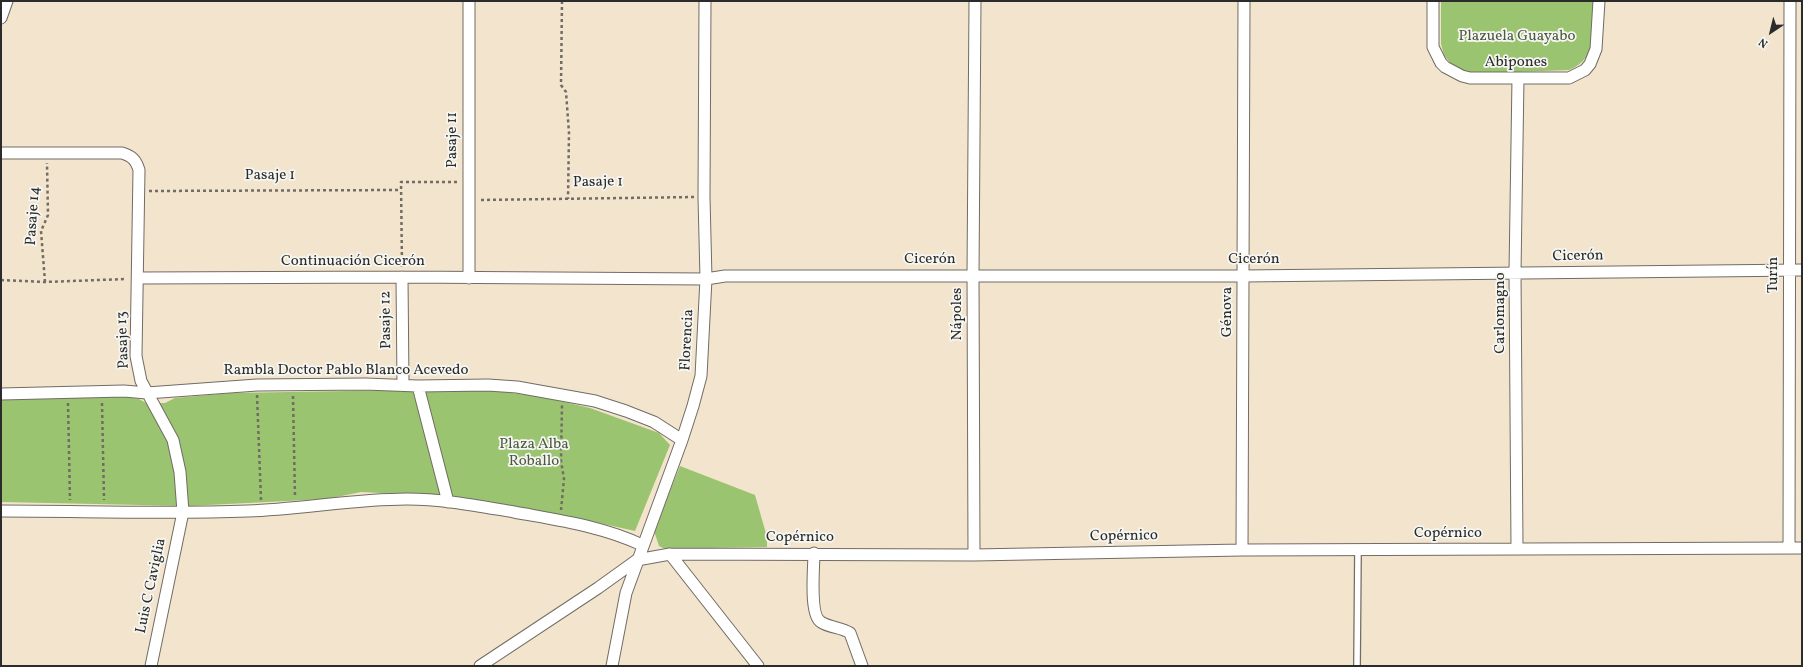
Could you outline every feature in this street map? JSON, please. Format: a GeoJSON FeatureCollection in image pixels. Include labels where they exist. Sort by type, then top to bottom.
{"type":"FeatureCollection","features":[{"type":"Feature","properties":{"kind":"street"},"geometry":{"type":"LineString","coordinates":[[1,18],[7,1]]}},
{"type":"Feature","properties":{"kind":"street","name":"Pasaje 11"},"geometry":{"type":"LineString","coordinates":[[469,1],[469,278]]}},
{"type":"Feature","properties":{"kind":"street","name":"Florencia"},"geometry":{"type":"LineString","coordinates":[[612,666],[626,593],[642,545],[682,440],[701,376],[706,279],[704,197],[705,1]]}},
{"type":"Feature","properties":{"kind":"street","name":"Nápoles"},"geometry":{"type":"LineString","coordinates":[[974,555],[973,275],[975,1]]}},
{"type":"Feature","properties":{"kind":"street","name":"Génova"},"geometry":{"type":"LineString","coordinates":[[1242,550],[1244,1]]}},
{"type":"Feature","properties":{"kind":"street","name":"Abipones"},"geometry":{"type":"LineString","coordinates":[[1433,1],[1433,47],[1445,67],[1462,76],[1470,78],[1569,78],[1586,68],[1594,57],[1596,49],[1599,1]]}},
{"type":"Feature","properties":{"kind":"street","name":"Turín"},"geometry":{"type":"LineString","coordinates":[[1789,548],[1790,1]]}},
{"type":"Feature","properties":{"kind":"street","name":"Carlomagno"},"geometry":{"type":"LineString","coordinates":[[1517,548],[1516,272],[1518,78]]}},
{"type":"Feature","properties":{"kind":"street"},"geometry":{"type":"LineString","coordinates":[[1,153],[47,152]]}},
{"type":"Feature","properties":{"kind":"street","name":"Pasaje 13"},"geometry":{"type":"LineString","coordinates":[[47,152],[122,153],[134,158],[139,170],[136,356],[141,381],[173,440],[180,472],[183,512]]}},
{"type":"Feature","properties":{"kind":"street","name":"Cicerón"},"geometry":{"type":"LineString","coordinates":[[706,279],[725,276],[1243,276],[1802,270]]}},
{"type":"Feature","properties":{"kind":"street","name":"Continuación Cicerón"},"geometry":{"type":"LineString","coordinates":[[138,278],[402,277],[706,279]]}},
{"type":"Feature","properties":{"kind":"street","name":"Pasaje 12"},"geometry":{"type":"LineString","coordinates":[[402,277],[403,385]]}},
{"type":"Feature","properties":{"kind":"street","name":"Rambla Doctor Pablo Blanco Acevedo"},"geometry":{"type":"LineString","coordinates":[[1,394],[147,392],[293,384],[517,387],[595,401],[642,416],[682,440]]}},
{"type":"Feature","properties":{"kind":"street"},"geometry":{"type":"LineString","coordinates":[[418,386],[448,502]]}},
{"type":"Feature","properties":{"kind":"street"},"geometry":{"type":"LineString","coordinates":[[1,511],[261,511],[336,502],[407,499],[448,502],[560,520],[609,531],[642,545]]}},
{"type":"Feature","properties":{"kind":"street","name":"Luis C Caviglia"},"geometry":{"type":"LineString","coordinates":[[151,666],[183,512]]}},
{"type":"Feature","properties":{"kind":"street","name":"Copérnico"},"geometry":{"type":"LineString","coordinates":[[480,666],[598,588],[637,560],[670,554],[814,553],[974,555],[1358,549],[1802,548]]}},
{"type":"Feature","properties":{"kind":"street"},"geometry":{"type":"LineString","coordinates":[[814,553],[813,600],[816,618],[821,622],[841,628],[850,633],[862,666]]}},
{"type":"Feature","properties":{"kind":"street"},"geometry":{"type":"LineString","coordinates":[[670,554],[758,666]]}},
{"type":"Feature","properties":{"kind":"lane"},"geometry":{"type":"LineString","coordinates":[[1357,666],[1358,549]]}},
{"type":"Feature","properties":{"kind":"path"},"geometry":{"type":"LineString","coordinates":[[562,1],[562,85],[566,92],[569,133],[568,199]]}},
{"type":"Feature","properties":{"kind":"path","name":"Pasaje 14"},"geometry":{"type":"LineString","coordinates":[[44,282],[41,231],[48,215],[47,152]]}},
{"type":"Feature","properties":{"kind":"path","name":"Pasaje 12"},"geometry":{"type":"LineString","coordinates":[[402,277],[401,182],[468,182]]}},
{"type":"Feature","properties":{"kind":"path","name":"Pasaje 1"},"geometry":{"type":"LineString","coordinates":[[139,192],[401,190]]}},
{"type":"Feature","properties":{"kind":"path","name":"Pasaje 1"},"geometry":{"type":"LineString","coordinates":[[468,200],[704,197]]}},
{"type":"Feature","properties":{"kind":"path"},"geometry":{"type":"LineString","coordinates":[[1,280],[44,282],[138,278]]}},
{"type":"Feature","properties":{"kind":"path"},"geometry":{"type":"LineString","coordinates":[[293,384],[295,508]]}},
{"type":"Feature","properties":{"kind":"path"},"geometry":{"type":"LineString","coordinates":[[257,385],[261,511]]}},
{"type":"Feature","properties":{"kind":"path"},"geometry":{"type":"LineString","coordinates":[[68,392],[70,511]]}},
{"type":"Feature","properties":{"kind":"path"},"geometry":{"type":"LineString","coordinates":[[101,392],[104,511]]}},
{"type":"Feature","properties":{"kind":"path"},"geometry":{"type":"LineString","coordinates":[[560,520],[564,479],[561,461],[562,394]]}},
{"type":"Feature","properties":{"kind":"green space","name":"Plazuela Guayabo"},"geometry":{"type":"Polygon","coordinates":[[[1441,1],[1593,1],[1593,41],[1586,58],[1569,70],[1489,73],[1468,72],[1459,69],[1450,63],[1444,55],[1441,44],[1441,1]]]}},
{"type":"Feature","properties":{"kind":"green space","name":"Plaza Alba Roballo"},"geometry":{"type":"Polygon","coordinates":[[[406,390],[496,391],[543,397],[590,408],[659,433],[670,445],[635,531],[577,518],[459,497],[361,492],[327,499],[188,506],[1,502],[1,400],[115,395],[139,399],[146,403],[165,403],[175,398],[231,393],[406,390]]]}},
{"type":"Feature","properties":{"kind":"green space"},"geometry":{"type":"Polygon","coordinates":[[[680,466],[755,495],[767,537],[767,547],[709,548],[669,551],[659,546],[654,531],[680,466]]]}}]}
